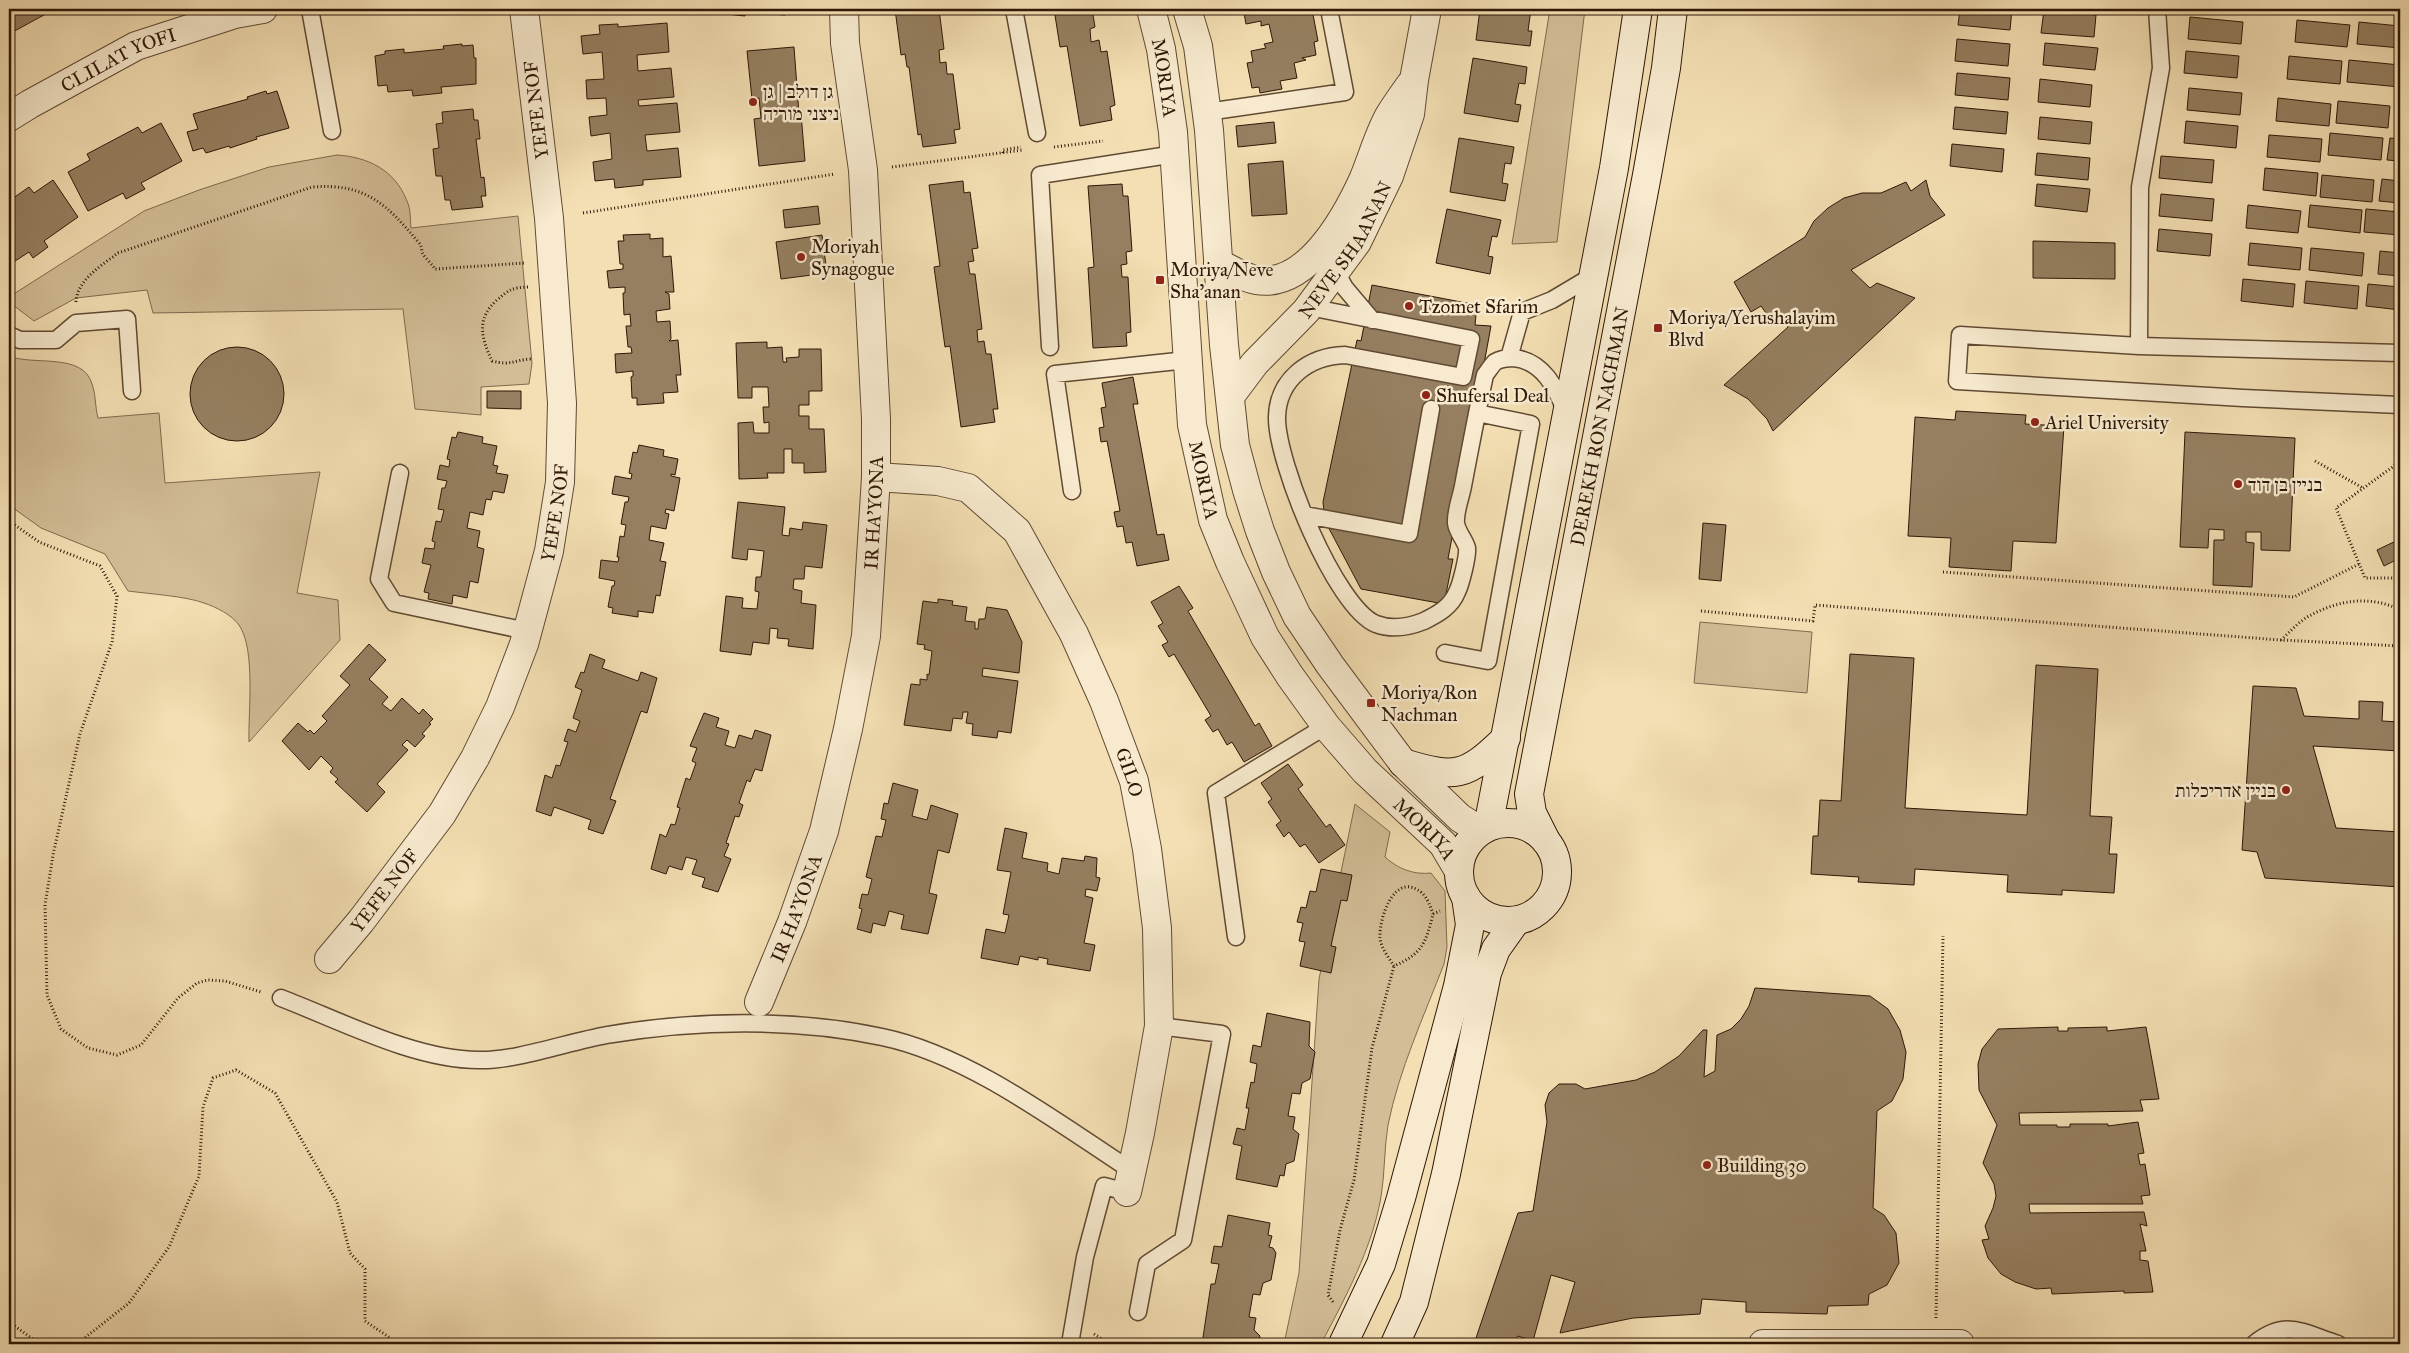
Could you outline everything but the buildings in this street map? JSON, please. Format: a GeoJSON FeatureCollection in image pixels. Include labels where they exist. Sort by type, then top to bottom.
{"type":"FeatureCollection","features":[{"type":"Feature","properties":{"kind":"street","name":"CLILAT YOFI"},"geometry":{"type":"LineString","coordinates":[[9,117],[136,46],[235,14],[263,9]]}},
{"type":"Feature","properties":{"kind":"street","name":"YEFE NOF"},"geometry":{"type":"LineString","coordinates":[[329,959],[361,921],[442,814],[475,758],[500,707],[527,632],[549,551],[560,482],[562,403],[549,218],[524,9]]}},
{"type":"Feature","properties":{"kind":"street","name":"IR HA'YONA"},"geometry":{"type":"LineString","coordinates":[[759,1002],[792,922],[824,831],[848,729],[866,636],[876,477],[876,419],[863,170],[845,43],[844,9]]}},
{"type":"Feature","properties":{"kind":"street","name":"MORIYA"},"geometry":{"type":"LineString","coordinates":[[1151,9],[1161,50],[1175,154],[1192,425],[1213,520],[1230,562],[1265,636],[1326,726],[1366,771],[1442,844],[1459,871]]}},
{"type":"Feature","properties":{"kind":"street","name":"MORIYA"},"geometry":{"type":"LineString","coordinates":[[1187,9],[1198,46],[1207,112],[1218,264],[1235,445],[1247,490],[1270,556],[1297,616],[1330,666],[1403,763],[1460,818],[1484,829]]}},
{"type":"Feature","properties":{"kind":"street","name":"NEVE SHAANAN"},"geometry":{"type":"LineString","coordinates":[[1231,396],[1256,362],[1309,307],[1357,242],[1389,176],[1410,114],[1427,9]]}},
{"type":"Feature","properties":{"kind":"street","name":"DEREKH RON NACHMAN"},"geometry":{"type":"LineString","coordinates":[[1484,829],[1506,738],[1568,416],[1614,168],[1638,9]]}},
{"type":"Feature","properties":{"kind":"street","name":"DEREKH RON NACHMAN"},"geometry":{"type":"LineString","coordinates":[[1546,841],[1532,813],[1529,794],[1647,174],[1666,68],[1673,9]]}},
{"type":"Feature","properties":{"kind":"street","name":"NEVE SHAANAN"},"geometry":{"type":"LineString","coordinates":[[1218,264],[1256,280],[1276,280],[1298,270],[1317,255],[1333,232],[1362,181],[1388,117],[1414,80]]}},
{"type":"Feature","properties":{"kind":"street","name":"GILO"},"geometry":{"type":"LineString","coordinates":[[876,477],[938,481],[968,488],[1018,531],[1074,634],[1104,701],[1134,781],[1147,849],[1156,928],[1159,1026],[1130,1181]]}},
{"type":"Feature","properties":{"kind":"street"},"geometry":{"type":"LineString","coordinates":[[1403,763],[1447,774],[1467,770],[1482,762],[1506,738]]}},
{"type":"Feature","properties":{"kind":"street"},"geometry":{"type":"LineString","coordinates":[[1504,823],[1520,824],[1535,830],[1546,841],[1555,856],[1557,873],[1554,889],[1546,904],[1537,912],[1516,921],[1502,921],[1488,917],[1475,909],[1460,885],[1459,871],[1462,855],[1469,842],[1484,829],[1504,823]]}},
{"type":"Feature","properties":{"kind":"street"},"geometry":{"type":"LineString","coordinates":[[1343,1344],[1381,1264],[1401,1198],[1458,986],[1470,924],[1466,897]]}},
{"type":"Feature","properties":{"kind":"street"},"geometry":{"type":"LineString","coordinates":[[1395,1344],[1414,1302],[1428,1248],[1446,1174],[1487,973],[1496,948],[1516,921]]}},
{"type":"Feature","properties":{"kind":"street"},"geometry":{"type":"LineString","coordinates":[[1764,1344],[1948,1344]]}},
{"type":"Feature","properties":{"kind":"lane"},"geometry":{"type":"LineString","coordinates":[[310,9],[332,131]]}},
{"type":"Feature","properties":{"kind":"lane"},"geometry":{"type":"LineString","coordinates":[[1014,9],[1037,132]]}},
{"type":"Feature","properties":{"kind":"lane"},"geometry":{"type":"LineString","coordinates":[[1207,112],[1345,92],[1329,9]]}},
{"type":"Feature","properties":{"kind":"lane"},"geometry":{"type":"LineString","coordinates":[[2139,346],[2140,187],[2161,68],[2157,9]]}},
{"type":"Feature","properties":{"kind":"lane"},"geometry":{"type":"LineString","coordinates":[[1050,347],[1040,175],[1175,154]]}},
{"type":"Feature","properties":{"kind":"lane"},"geometry":{"type":"LineString","coordinates":[[1336,272],[1345,288],[1372,320]]}},
{"type":"Feature","properties":{"kind":"lane"},"geometry":{"type":"LineString","coordinates":[[1509,358],[1522,312],[1552,300],[1594,275]]}},
{"type":"Feature","properties":{"kind":"lane"},"geometry":{"type":"LineString","coordinates":[[1309,307],[1471,339],[1463,377],[1344,355],[1330,355],[1298,370],[1289,380],[1283,391],[1277,417],[1293,486],[1315,540],[1353,606],[1375,623],[1394,628],[1418,624],[1450,605],[1458,592],[1467,550],[1456,524],[1485,375],[1495,362],[1509,358],[1526,360],[1544,372],[1556,390],[1568,416]]}},
{"type":"Feature","properties":{"kind":"lane"},"geometry":{"type":"LineString","coordinates":[[9,335],[20,340],[56,340],[76,323],[127,319],[132,391]]}},
{"type":"Feature","properties":{"kind":"lane"},"geometry":{"type":"LineString","coordinates":[[2400,354],[2139,346],[1960,335],[1957,381],[2233,398],[2400,405]]}},
{"type":"Feature","properties":{"kind":"lane"},"geometry":{"type":"LineString","coordinates":[[1072,491],[1055,374],[1187,360]]}},
{"type":"Feature","properties":{"kind":"lane"},"geometry":{"type":"LineString","coordinates":[[1305,515],[1409,534],[1431,409]]}},
{"type":"Feature","properties":{"kind":"lane"},"geometry":{"type":"LineString","coordinates":[[1444,653],[1488,661],[1531,424],[1477,413]]}},
{"type":"Feature","properties":{"kind":"lane"},"geometry":{"type":"LineString","coordinates":[[400,473],[379,579],[394,603],[527,632]]}},
{"type":"Feature","properties":{"kind":"lane"},"geometry":{"type":"LineString","coordinates":[[1236,937],[1216,793],[1326,726]]}},
{"type":"Feature","properties":{"kind":"lane"},"geometry":{"type":"LineString","coordinates":[[281,998],[414,1050],[444,1058],[499,1059],[583,1040],[682,1025],[779,1025],[834,1029],[884,1037],[937,1054],[970,1070],[1130,1181]]}},
{"type":"Feature","properties":{"kind":"lane"},"geometry":{"type":"LineString","coordinates":[[1138,1312],[1148,1264],[1183,1240],[1222,1034],[1159,1026]]}},
{"type":"Feature","properties":{"kind":"lane"},"geometry":{"type":"LineString","coordinates":[[1070,1344],[1084,1257],[1104,1186],[1130,1181]]}},
{"type":"Feature","properties":{"kind":"lane"},"geometry":{"type":"LineString","coordinates":[[2254,1344],[2275,1330],[2286,1328],[2338,1344]]}},
{"type":"Feature","properties":{"kind":"path"},"geometry":{"type":"LineString","coordinates":[[584,213],[836,174]]}},
{"type":"Feature","properties":{"kind":"path"},"geometry":{"type":"LineString","coordinates":[[76,323],[77,292],[93,272],[118,253],[312,187],[343,186],[368,194],[384,206],[421,245],[424,254],[435,269],[553,273]]}},
{"type":"Feature","properties":{"kind":"path"},"geometry":{"type":"LineString","coordinates":[[553,273],[510,288],[487,309],[482,330],[492,361],[514,364],[522,360],[559,356]]}},
{"type":"Feature","properties":{"kind":"path"},"geometry":{"type":"LineString","coordinates":[[2315,461],[2363,488]]}},
{"type":"Feature","properties":{"kind":"path"},"geometry":{"type":"LineString","coordinates":[[2398,463],[2336,508],[2365,578],[2400,578]]}},
{"type":"Feature","properties":{"kind":"path"},"geometry":{"type":"LineString","coordinates":[[9,521],[39,542],[100,566],[118,596],[112,642],[80,734],[53,855],[45,905],[47,995],[61,1029],[88,1048],[117,1055],[141,1045],[178,998],[198,983],[208,980],[225,981],[281,998]]}},
{"type":"Feature","properties":{"kind":"path"},"geometry":{"type":"LineString","coordinates":[[1942,572],[2294,597],[2359,564]]}},
{"type":"Feature","properties":{"kind":"path"},"geometry":{"type":"LineString","coordinates":[[2281,640],[2309,615],[2346,601],[2385,602],[2400,610]]}},
{"type":"Feature","properties":{"kind":"path"},"geometry":{"type":"LineString","coordinates":[[1701,611],[1813,621],[1815,605],[2281,640],[2400,646]]}},
{"type":"Feature","properties":{"kind":"path"},"geometry":{"type":"LineString","coordinates":[[1338,1308],[1328,1295],[1340,1230],[1354,1180],[1372,1048],[1394,966],[1380,939],[1382,916],[1391,896],[1400,889],[1409,887],[1423,894],[1433,914],[1423,946],[1409,960],[1394,966]]}},
{"type":"Feature","properties":{"kind":"path"},"geometry":{"type":"LineString","coordinates":[[1943,936],[1948,1344]]}},
{"type":"Feature","properties":{"kind":"path"},"geometry":{"type":"LineString","coordinates":[[77,1344],[129,1303],[169,1247],[199,1176],[203,1108],[213,1078],[236,1070],[275,1093],[337,1202],[350,1253],[366,1269],[364,1321],[398,1344]]}},
{"type":"Feature","properties":{"kind":"path"},"geometry":{"type":"LineString","coordinates":[[9,1322],[40,1344]]}},
{"type":"Feature","properties":{"kind":"path"},"geometry":{"type":"LineString","coordinates":[[1089,1331],[1110,1344]]}},
{"type":"Feature","properties":{"kind":"shaded area"},"geometry":{"type":"Polygon","coordinates":[[[1550,9],[1585,9],[1557,242],[1512,244],[1550,9]]]}},
{"type":"Feature","properties":{"kind":"shaded area"},"geometry":{"type":"Polygon","coordinates":[[[337,155],[370,162],[388,173],[402,190],[407,201],[410,211],[411,228],[518,216],[532,363],[529,384],[481,387],[481,415],[415,409],[403,309],[153,313],[147,290],[76,298],[34,321],[9,302],[9,297],[144,211],[199,190],[269,167],[337,155]]]}},
{"type":"Feature","properties":{"kind":"shaded area"},"geometry":{"type":"Polygon","coordinates":[[[9,356],[19,359],[68,364],[79,368],[87,374],[92,384],[98,418],[159,413],[165,483],[320,472],[297,593],[338,600],[340,640],[249,742],[250,682],[248,650],[244,636],[236,621],[219,609],[196,601],[128,591],[105,554],[41,528],[9,505],[9,356]]]}},
{"type":"Feature","properties":{"kind":"shaded area"},"geometry":{"type":"Polygon","coordinates":[[[1700,622],[1812,632],[1807,693],[1694,683],[1700,622]]]}},
{"type":"Feature","properties":{"kind":"shaded area"},"geometry":{"type":"Polygon","coordinates":[[[1355,804],[1390,832],[1385,857],[1395,865],[1406,870],[1418,873],[1431,873],[1445,891],[1447,947],[1444,964],[1413,1043],[1393,1104],[1388,1125],[1381,1197],[1377,1216],[1357,1273],[1321,1344],[1284,1344],[1299,1273],[1319,979],[1355,804]]]}},
{"type":"Feature","properties":{"kind":"place","name":"גן דולב | גן ניצני מוריה"},"geometry":{"type":"Point","coordinates":[753,102]}},
{"type":"Feature","properties":{"kind":"place","name":"Moriyah Synagogue"},"geometry":{"type":"Point","coordinates":[801,257]}},
{"type":"Feature","properties":{"kind":"place","name":"Moriya/Neve Sha'anan"},"geometry":{"type":"Point","coordinates":[1160,280]}},
{"type":"Feature","properties":{"kind":"place","name":"Tzomet Sfarim"},"geometry":{"type":"Point","coordinates":[1409,306]}},
{"type":"Feature","properties":{"kind":"place","name":"Moriya/Yerushalayim Blvd"},"geometry":{"type":"Point","coordinates":[1658,328]}},
{"type":"Feature","properties":{"kind":"place","name":"Shufersal Deal"},"geometry":{"type":"Point","coordinates":[1426,395]}},
{"type":"Feature","properties":{"kind":"place","name":"Ariel University"},"geometry":{"type":"Point","coordinates":[2035,422]}},
{"type":"Feature","properties":{"kind":"place","name":"בניין בן דוד"},"geometry":{"type":"Point","coordinates":[2238,484]}},
{"type":"Feature","properties":{"kind":"place","name":"Moriya/Ron Nachman"},"geometry":{"type":"Point","coordinates":[1371,703]}},
{"type":"Feature","properties":{"kind":"place","name":"בניין אדריכלות"},"geometry":{"type":"Point","coordinates":[2286,790]}},
{"type":"Feature","properties":{"kind":"place","name":"Building 30"},"geometry":{"type":"Point","coordinates":[1707,1165]}}]}
